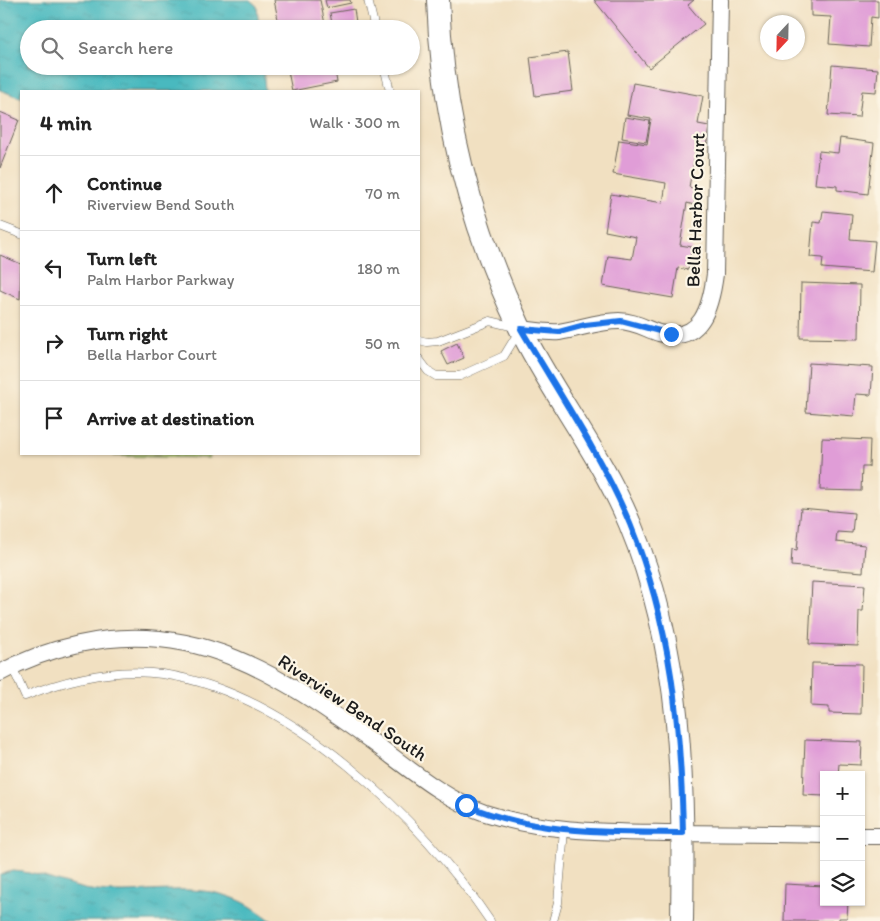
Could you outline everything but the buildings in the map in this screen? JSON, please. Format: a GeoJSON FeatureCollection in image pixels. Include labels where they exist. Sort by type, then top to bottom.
{"type":"FeatureCollection","features":[{"type":"Feature","properties":{"kind":"street"},"geometry":{"type":"LineString","coordinates":[[438,0],[442,56],[461,166],[482,234],[521,329],[619,499],[639,548],[661,625],[679,728],[683,833],[682,921]]}},
{"type":"Feature","properties":{"kind":"street","name":"Bella Harbor Court"},"geometry":{"type":"LineString","coordinates":[[521,329],[559,332],[585,325],[621,321],[671,334],[693,329],[704,318],[712,299],[714,274],[720,0]]}},
{"type":"Feature","properties":{"kind":"street","name":"Riverview Bend South"},"geometry":{"type":"LineString","coordinates":[[6,669],[56,649],[111,639],[164,639],[209,648],[244,661],[293,687],[417,775],[466,805],[515,822],[564,830],[820,835]]}},
{"type":"Feature","properties":{"kind":"street"},"geometry":{"type":"LineString","coordinates":[[865,836],[880,836]]}},
{"type":"Feature","properties":{"kind":"lane"},"geometry":{"type":"LineString","coordinates":[[368,0],[373,20]]}},
{"type":"Feature","properties":{"kind":"lane"},"geometry":{"type":"LineString","coordinates":[[386,75],[390,90]]}},
{"type":"Feature","properties":{"kind":"lane"},"geometry":{"type":"LineString","coordinates":[[0,226],[20,234]]}},
{"type":"Feature","properties":{"kind":"lane"},"geometry":{"type":"LineString","coordinates":[[420,340],[438,341],[490,321],[521,329],[504,356],[460,376],[436,376],[428,372],[420,360]]}},
{"type":"Feature","properties":{"kind":"lane"},"geometry":{"type":"LineString","coordinates":[[6,669],[25,696],[66,681],[142,672],[204,683],[265,710],[323,747],[384,798],[437,852],[490,921]]}},
{"type":"Feature","properties":{"kind":"lane"},"geometry":{"type":"LineString","coordinates":[[553,921],[558,902],[564,830]]}},
{"type":"Feature","properties":{"kind":"green space"},"geometry":{"type":"Polygon","coordinates":[[[209,455],[209,458],[114,456],[209,455]]]}},
{"type":"Feature","properties":{"kind":"water"},"geometry":{"type":"Polygon","coordinates":[[[0,0],[250,0],[257,6],[258,20],[20,20],[20,75],[264,75],[265,90],[20,90],[20,98],[0,90],[0,0]]]}},
{"type":"Feature","properties":{"kind":"water"},"geometry":{"type":"Polygon","coordinates":[[[12,871],[32,874],[75,887],[97,891],[185,890],[219,894],[246,903],[272,921],[0,921],[0,875],[12,871]]]}},
{"type":"Feature","properties":{"kind":"route"},"geometry":{"type":"LineString","coordinates":[[466,805],[515,822],[548,828],[599,832],[683,833],[682,766],[679,728],[668,658],[651,585],[639,548],[619,499],[521,329],[559,332],[585,325],[621,321],[641,325],[663,334],[671,334]]}}]}
